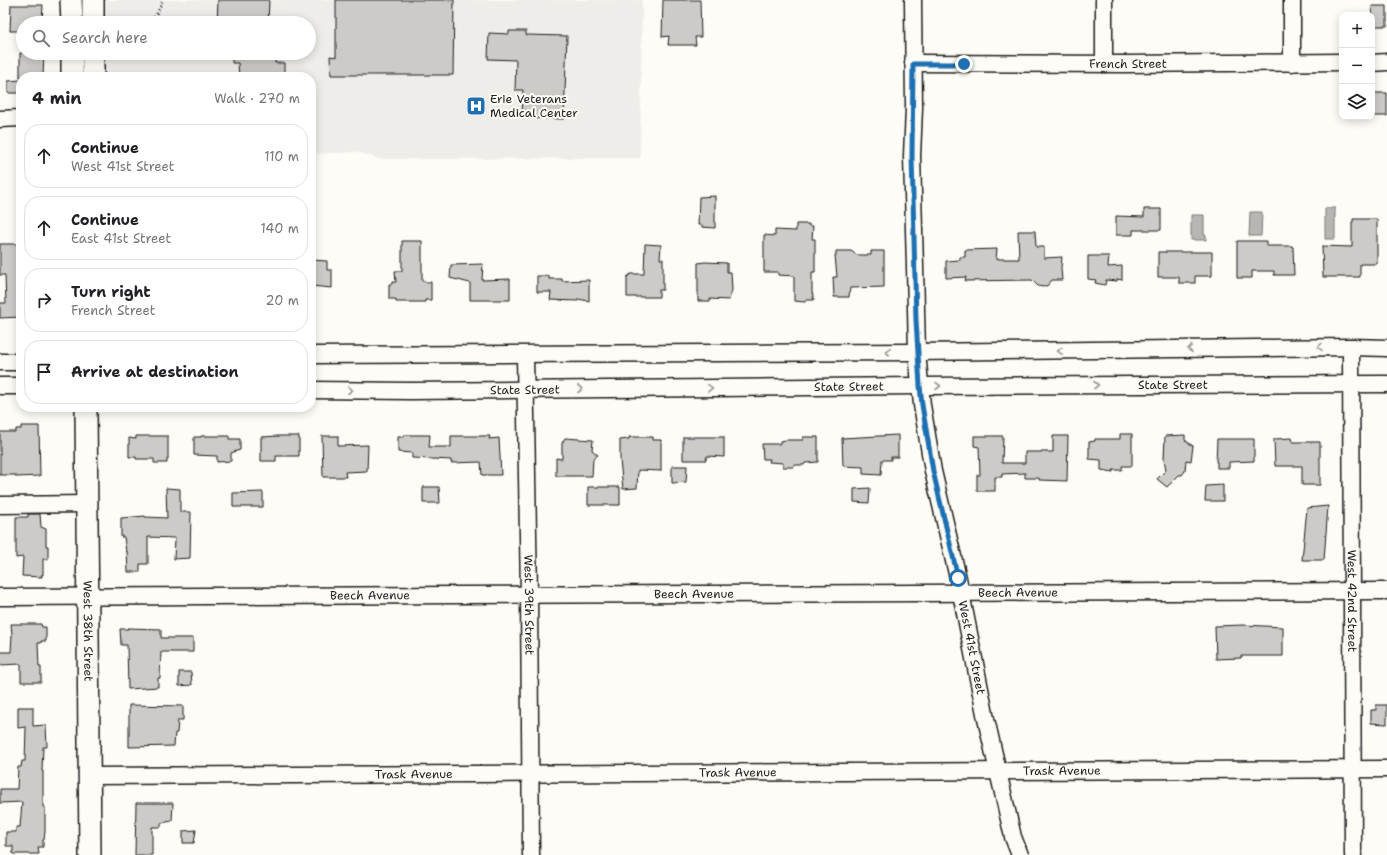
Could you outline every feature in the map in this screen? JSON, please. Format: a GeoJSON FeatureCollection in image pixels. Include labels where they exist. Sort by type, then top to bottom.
{"type":"FeatureCollection","features":[{"type":"Feature","properties":{"kind":"main road"},"geometry":{"type":"LineString","coordinates":[[71,0],[72,16]]}},
{"type":"Feature","properties":{"kind":"main road"},"geometry":{"type":"LineString","coordinates":[[93,0],[93,16]]}},
{"type":"Feature","properties":{"kind":"main road"},"geometry":{"type":"LineString","coordinates":[[72,60],[72,72]]}},
{"type":"Feature","properties":{"kind":"main road"},"geometry":{"type":"LineString","coordinates":[[93,60],[93,72]]}},
{"type":"Feature","properties":{"kind":"main road","name":"West 38th Street"},"geometry":{"type":"LineString","coordinates":[[86,412],[89,597],[90,855]]}},
{"type":"Feature","properties":{"kind":"street","name":"West 41st Street"},"geometry":{"type":"LineString","coordinates":[[913,0],[912,156],[917,352],[922,405],[933,471],[986,719],[1013,837],[1018,852]]}},
{"type":"Feature","properties":{"kind":"street"},"geometry":{"type":"LineString","coordinates":[[1104,0],[1104,64]]}},
{"type":"Feature","properties":{"kind":"street"},"geometry":{"type":"LineString","coordinates":[[1292,0],[1292,63]]}},
{"type":"Feature","properties":{"kind":"street","name":"French Street"},"geometry":{"type":"LineString","coordinates":[[913,64],[1339,62]]}},
{"type":"Feature","properties":{"kind":"street"},"geometry":{"type":"LineString","coordinates":[[1375,63],[1387,62]]}},
{"type":"Feature","properties":{"kind":"street"},"geometry":{"type":"LineString","coordinates":[[0,119],[16,118]]}},
{"type":"Feature","properties":{"kind":"street"},"geometry":{"type":"LineString","coordinates":[[316,355],[917,352],[1351,347],[1387,348]]}},
{"type":"Feature","properties":{"kind":"street","name":"West 42nd Street"},"geometry":{"type":"LineString","coordinates":[[1351,347],[1353,855]]}},
{"type":"Feature","properties":{"kind":"street","name":"West 39th Street"},"geometry":{"type":"LineString","coordinates":[[524,354],[529,595],[531,855]]}},
{"type":"Feature","properties":{"kind":"street"},"geometry":{"type":"LineString","coordinates":[[0,362],[16,362]]}},
{"type":"Feature","properties":{"kind":"street","name":"State Street"},"geometry":{"type":"LineString","coordinates":[[316,390],[411,391],[920,386],[1387,384]]}},
{"type":"Feature","properties":{"kind":"street"},"geometry":{"type":"LineString","coordinates":[[0,386],[16,386]]}},
{"type":"Feature","properties":{"kind":"street"},"geometry":{"type":"LineString","coordinates":[[0,505],[87,504]]}},
{"type":"Feature","properties":{"kind":"street","name":"Beech Avenue"},"geometry":{"type":"LineString","coordinates":[[0,597],[1387,591]]}},
{"type":"Feature","properties":{"kind":"street","name":"Trask Avenue"},"geometry":{"type":"LineString","coordinates":[[90,776],[1387,770]]}},
{"type":"Feature","properties":{"kind":"path"},"geometry":{"type":"LineString","coordinates":[[155,16],[163,0]]}},
{"type":"Feature","properties":{"kind":"shaded area","name":"Erie Veterans Medical Center"},"geometry":{"type":"Polygon","coordinates":[[[100,0],[642,0],[640,158],[379,159],[358,152],[316,154],[316,72],[99,72],[100,60],[316,60],[316,16],[100,16],[100,0]]]}},
{"type":"Feature","properties":{"kind":"shaded area"},"geometry":{"type":"Polygon","coordinates":[[[1325,208],[1335,208],[1335,239],[1325,239],[1325,208]]]}},
{"type":"Feature","properties":{"kind":"shaded area"},"geometry":{"type":"Polygon","coordinates":[[[1250,212],[1262,212],[1261,236],[1249,236],[1250,212]]]}},
{"type":"Feature","properties":{"kind":"shaded area"},"geometry":{"type":"Polygon","coordinates":[[[1191,215],[1204,215],[1204,235],[1206,235],[1206,240],[1191,240],[1191,215]]]}},
{"type":"Feature","properties":{"kind":"building"},"geometry":{"type":"Polygon","coordinates":[[[218,0],[269,0],[268,16],[217,16],[218,0]]]}},
{"type":"Feature","properties":{"kind":"building"},"geometry":{"type":"Polygon","coordinates":[[[336,0],[454,0],[453,75],[331,75],[330,56],[336,57],[336,0]]]}},
{"type":"Feature","properties":{"kind":"building"},"geometry":{"type":"Polygon","coordinates":[[[663,0],[700,0],[701,37],[695,37],[696,45],[668,45],[669,36],[662,37],[663,0]]]}},
{"type":"Feature","properties":{"kind":"building"},"geometry":{"type":"Polygon","coordinates":[[[11,5],[43,5],[42,16],[16,16],[16,31],[10,31],[11,5]]]}},
{"type":"Feature","properties":{"kind":"building"},"geometry":{"type":"Polygon","coordinates":[[[1372,6],[1387,6],[1387,26],[1375,26],[1375,12],[1372,12],[1372,6]]]}},
{"type":"Feature","properties":{"kind":"building"},"geometry":{"type":"Polygon","coordinates":[[[509,31],[526,31],[526,35],[567,36],[564,119],[522,118],[523,90],[515,90],[516,60],[488,59],[489,33],[509,34],[509,31]]]}},
{"type":"Feature","properties":{"kind":"building"},"geometry":{"type":"Polygon","coordinates":[[[20,60],[44,60],[43,72],[20,72],[20,60]]]}},
{"type":"Feature","properties":{"kind":"building"},"geometry":{"type":"Polygon","coordinates":[[[232,60],[275,60],[275,63],[284,63],[284,72],[239,72],[238,63],[232,63],[232,60]]]}},
{"type":"Feature","properties":{"kind":"building"},"geometry":{"type":"Polygon","coordinates":[[[16,80],[16,93],[8,93],[8,81],[16,80]]]}},
{"type":"Feature","properties":{"kind":"building"},"geometry":{"type":"Polygon","coordinates":[[[1375,93],[1387,93],[1387,116],[1375,116],[1375,93]]]}},
{"type":"Feature","properties":{"kind":"building"},"geometry":{"type":"Polygon","coordinates":[[[715,196],[715,228],[702,227],[702,225],[698,225],[699,197],[715,196]]]}},
{"type":"Feature","properties":{"kind":"building"},"geometry":{"type":"Polygon","coordinates":[[[1144,209],[1161,209],[1161,230],[1133,230],[1133,235],[1116,235],[1116,216],[1144,217],[1144,209]]]}},
{"type":"Feature","properties":{"kind":"building"},"geometry":{"type":"Polygon","coordinates":[[[1353,219],[1377,219],[1377,264],[1360,264],[1360,277],[1323,277],[1322,246],[1352,247],[1353,219]]]}},
{"type":"Feature","properties":{"kind":"building"},"geometry":{"type":"Polygon","coordinates":[[[796,224],[809,224],[809,226],[813,226],[812,239],[815,239],[815,272],[812,272],[812,292],[814,300],[805,300],[805,302],[794,301],[794,276],[778,275],[778,272],[764,272],[764,235],[775,236],[775,230],[796,231],[796,224]]]}},
{"type":"Feature","properties":{"kind":"building"},"geometry":{"type":"Polygon","coordinates":[[[1018,231],[1035,231],[1036,247],[1044,247],[1044,258],[1062,257],[1062,280],[1052,280],[1048,285],[1043,287],[1038,286],[1032,280],[965,281],[966,277],[946,278],[946,261],[960,260],[960,257],[965,257],[965,250],[997,249],[996,259],[1019,259],[1018,231]]]}},
{"type":"Feature","properties":{"kind":"building"},"geometry":{"type":"Polygon","coordinates":[[[402,241],[422,241],[422,281],[431,282],[431,300],[425,300],[425,302],[396,302],[396,299],[389,299],[389,284],[396,282],[395,271],[402,271],[402,241]]]}},
{"type":"Feature","properties":{"kind":"building"},"geometry":{"type":"Polygon","coordinates":[[[1237,241],[1266,241],[1266,246],[1292,246],[1294,275],[1274,275],[1274,271],[1252,271],[1252,278],[1237,278],[1237,241]]]}},
{"type":"Feature","properties":{"kind":"building"},"geometry":{"type":"Polygon","coordinates":[[[0,244],[16,244],[16,317],[0,318],[0,303],[6,303],[5,275],[0,275],[0,244]]]}},
{"type":"Feature","properties":{"kind":"building"},"geometry":{"type":"Polygon","coordinates":[[[645,244],[661,245],[660,259],[663,259],[663,290],[659,290],[659,297],[627,297],[627,277],[631,274],[644,274],[645,244]]]}},
{"type":"Feature","properties":{"kind":"building"},"geometry":{"type":"Polygon","coordinates":[[[836,251],[851,251],[857,255],[871,255],[871,251],[884,251],[884,287],[850,288],[849,297],[834,297],[833,277],[837,277],[836,251]]]}},
{"type":"Feature","properties":{"kind":"building"},"geometry":{"type":"Polygon","coordinates":[[[1158,252],[1212,252],[1212,276],[1195,276],[1195,283],[1179,283],[1179,277],[1158,277],[1158,252]]]}},
{"type":"Feature","properties":{"kind":"building"},"geometry":{"type":"Polygon","coordinates":[[[1088,256],[1109,256],[1108,267],[1122,266],[1122,280],[1106,280],[1105,285],[1095,283],[1096,280],[1088,279],[1088,256]]]}},
{"type":"Feature","properties":{"kind":"building"},"geometry":{"type":"Polygon","coordinates":[[[316,260],[327,261],[327,270],[332,270],[332,288],[316,286],[316,260]]]}},
{"type":"Feature","properties":{"kind":"building"},"geometry":{"type":"Polygon","coordinates":[[[698,263],[727,263],[727,272],[731,272],[732,290],[729,300],[710,299],[710,301],[698,301],[698,263]]]}},
{"type":"Feature","properties":{"kind":"building"},"geometry":{"type":"Polygon","coordinates":[[[483,264],[482,280],[510,279],[510,300],[470,300],[470,283],[450,278],[451,265],[483,264]]]}},
{"type":"Feature","properties":{"kind":"building"},"geometry":{"type":"Polygon","coordinates":[[[537,276],[549,276],[549,279],[562,279],[562,281],[589,280],[589,301],[578,299],[578,301],[550,300],[551,292],[537,292],[537,276]]]}},
{"type":"Feature","properties":{"kind":"building"},"geometry":{"type":"Polygon","coordinates":[[[21,426],[39,426],[40,476],[16,477],[16,475],[0,475],[0,432],[16,432],[16,429],[21,429],[21,426]]]}},
{"type":"Feature","properties":{"kind":"building"},"geometry":{"type":"Polygon","coordinates":[[[1120,434],[1132,434],[1132,466],[1122,466],[1122,470],[1113,470],[1113,472],[1101,470],[1101,460],[1089,459],[1089,442],[1095,441],[1095,439],[1120,439],[1120,434]]]}},
{"type":"Feature","properties":{"kind":"building"},"geometry":{"type":"Polygon","coordinates":[[[404,435],[430,435],[429,447],[451,447],[451,436],[490,436],[489,439],[499,438],[501,475],[482,475],[481,462],[451,463],[451,460],[412,458],[412,453],[398,452],[398,437],[404,437],[404,435]]]}},
{"type":"Feature","properties":{"kind":"building"},"geometry":{"type":"Polygon","coordinates":[[[898,435],[898,457],[891,457],[891,460],[882,460],[881,475],[863,474],[863,467],[843,466],[842,438],[898,435]]]}},
{"type":"Feature","properties":{"kind":"building"},"geometry":{"type":"Polygon","coordinates":[[[1185,435],[1185,440],[1193,446],[1191,461],[1186,460],[1185,471],[1167,487],[1157,479],[1166,470],[1164,459],[1165,436],[1185,435]]]}},
{"type":"Feature","properties":{"kind":"building"},"geometry":{"type":"Polygon","coordinates":[[[136,436],[168,436],[167,463],[154,463],[154,459],[136,459],[136,457],[129,457],[129,438],[136,439],[136,436]]]}},
{"type":"Feature","properties":{"kind":"building"},"geometry":{"type":"Polygon","coordinates":[[[229,436],[229,439],[240,439],[240,450],[231,453],[231,461],[217,462],[217,456],[194,455],[194,437],[229,436]]]}},
{"type":"Feature","properties":{"kind":"building"},"geometry":{"type":"Polygon","coordinates":[[[299,436],[299,456],[276,456],[276,461],[261,461],[261,437],[299,436]]]}},
{"type":"Feature","properties":{"kind":"building"},"geometry":{"type":"Polygon","coordinates":[[[322,436],[338,436],[338,446],[368,445],[367,471],[345,472],[346,477],[323,477],[322,436]]]}},
{"type":"Feature","properties":{"kind":"building"},"geometry":{"type":"Polygon","coordinates":[[[974,436],[1003,436],[1002,463],[1025,463],[1025,452],[1053,452],[1053,436],[1068,436],[1067,481],[1025,478],[1025,473],[1002,474],[1002,477],[995,477],[995,491],[977,491],[977,475],[980,475],[979,447],[974,446],[974,436]]]}},
{"type":"Feature","properties":{"kind":"building"},"geometry":{"type":"Polygon","coordinates":[[[629,437],[653,437],[653,440],[661,440],[661,471],[638,470],[637,488],[623,489],[620,460],[620,440],[629,439],[629,437]]]}},
{"type":"Feature","properties":{"kind":"building"},"geometry":{"type":"Polygon","coordinates":[[[683,437],[724,437],[724,457],[707,456],[706,460],[683,460],[683,437]]]}},
{"type":"Feature","properties":{"kind":"building"},"geometry":{"type":"Polygon","coordinates":[[[803,437],[818,437],[818,462],[805,463],[804,465],[794,465],[793,467],[783,467],[783,463],[769,462],[770,459],[763,459],[762,444],[780,444],[780,441],[803,440],[803,437]]]}},
{"type":"Feature","properties":{"kind":"building"},"geometry":{"type":"Polygon","coordinates":[[[565,438],[593,440],[592,450],[598,455],[593,459],[592,476],[556,476],[556,458],[562,459],[562,443],[565,438]]]}},
{"type":"Feature","properties":{"kind":"building"},"geometry":{"type":"Polygon","coordinates":[[[1292,438],[1293,442],[1320,442],[1320,485],[1302,485],[1302,466],[1275,466],[1274,439],[1292,438]]]}},
{"type":"Feature","properties":{"kind":"building"},"geometry":{"type":"Polygon","coordinates":[[[1217,439],[1254,439],[1254,461],[1229,462],[1229,468],[1217,468],[1217,439]]]}},
{"type":"Feature","properties":{"kind":"building"},"geometry":{"type":"Polygon","coordinates":[[[672,466],[687,466],[686,482],[672,483],[672,466]]]}},
{"type":"Feature","properties":{"kind":"building"},"geometry":{"type":"Polygon","coordinates":[[[1223,485],[1223,501],[1205,501],[1206,486],[1223,485]]]}},
{"type":"Feature","properties":{"kind":"building"},"geometry":{"type":"Polygon","coordinates":[[[423,487],[439,487],[440,503],[423,503],[423,487]]]}},
{"type":"Feature","properties":{"kind":"building"},"geometry":{"type":"Polygon","coordinates":[[[588,487],[620,487],[620,505],[588,505],[588,487]]]}},
{"type":"Feature","properties":{"kind":"building"},"geometry":{"type":"Polygon","coordinates":[[[166,488],[180,489],[180,512],[191,512],[190,558],[174,559],[175,538],[148,537],[148,564],[140,564],[140,572],[128,572],[127,551],[126,552],[124,537],[121,537],[121,518],[145,516],[167,518],[166,488]]]}},
{"type":"Feature","properties":{"kind":"building"},"geometry":{"type":"Polygon","coordinates":[[[870,488],[869,503],[854,502],[854,489],[870,488]]]}},
{"type":"Feature","properties":{"kind":"building"},"geometry":{"type":"Polygon","coordinates":[[[263,492],[263,507],[233,507],[233,493],[263,492]]]}},
{"type":"Feature","properties":{"kind":"building"},"geometry":{"type":"Polygon","coordinates":[[[1328,506],[1324,560],[1302,560],[1307,508],[1328,506]]]}},
{"type":"Feature","properties":{"kind":"building"},"geometry":{"type":"Polygon","coordinates":[[[28,514],[40,514],[41,527],[46,529],[48,559],[43,559],[42,577],[22,576],[23,557],[16,558],[16,517],[28,517],[28,514]]]}},
{"type":"Feature","properties":{"kind":"building"},"geometry":{"type":"Polygon","coordinates":[[[11,624],[41,624],[42,627],[46,627],[46,641],[41,641],[41,643],[38,643],[41,682],[21,682],[21,664],[0,665],[0,652],[11,652],[11,624]]]}},
{"type":"Feature","properties":{"kind":"building"},"geometry":{"type":"Polygon","coordinates":[[[1244,625],[1283,627],[1283,656],[1241,656],[1241,658],[1216,659],[1215,626],[1244,625]]]}},
{"type":"Feature","properties":{"kind":"building"},"geometry":{"type":"Polygon","coordinates":[[[120,629],[161,629],[161,638],[193,638],[193,652],[161,652],[160,678],[158,678],[158,687],[128,689],[127,645],[121,645],[120,629]]]}},
{"type":"Feature","properties":{"kind":"building"},"geometry":{"type":"Polygon","coordinates":[[[179,672],[191,672],[192,685],[179,686],[179,672]]]}},
{"type":"Feature","properties":{"kind":"building"},"geometry":{"type":"Polygon","coordinates":[[[129,705],[183,706],[183,720],[178,720],[174,746],[129,747],[129,705]]]}},
{"type":"Feature","properties":{"kind":"building"},"geometry":{"type":"Polygon","coordinates":[[[1376,705],[1387,705],[1387,724],[1371,723],[1371,710],[1376,710],[1376,705]]]}},
{"type":"Feature","properties":{"kind":"building"},"geometry":{"type":"Polygon","coordinates":[[[18,707],[33,707],[33,726],[46,725],[47,747],[43,747],[42,771],[45,831],[43,847],[38,847],[39,854],[13,854],[13,846],[6,846],[6,832],[16,832],[16,827],[20,827],[22,802],[0,803],[0,789],[17,789],[18,767],[21,767],[22,761],[25,761],[26,727],[18,728],[18,707]]]}},
{"type":"Feature","properties":{"kind":"building"},"geometry":{"type":"Polygon","coordinates":[[[136,803],[173,803],[172,821],[161,823],[161,827],[152,827],[152,855],[135,855],[136,803]]]}},
{"type":"Feature","properties":{"kind":"building"},"geometry":{"type":"Polygon","coordinates":[[[196,830],[194,843],[183,843],[183,831],[196,830]]]}},
{"type":"Feature","properties":{"kind":"place","name":"Erie Veterans Medical Center"},"geometry":{"type":"Point","coordinates":[476,106]}},
{"type":"Feature","properties":{"kind":"route"},"geometry":{"type":"LineString","coordinates":[[958,578],[933,471],[922,405],[917,352],[912,156],[914,108],[913,64],[964,64]]}}]}
